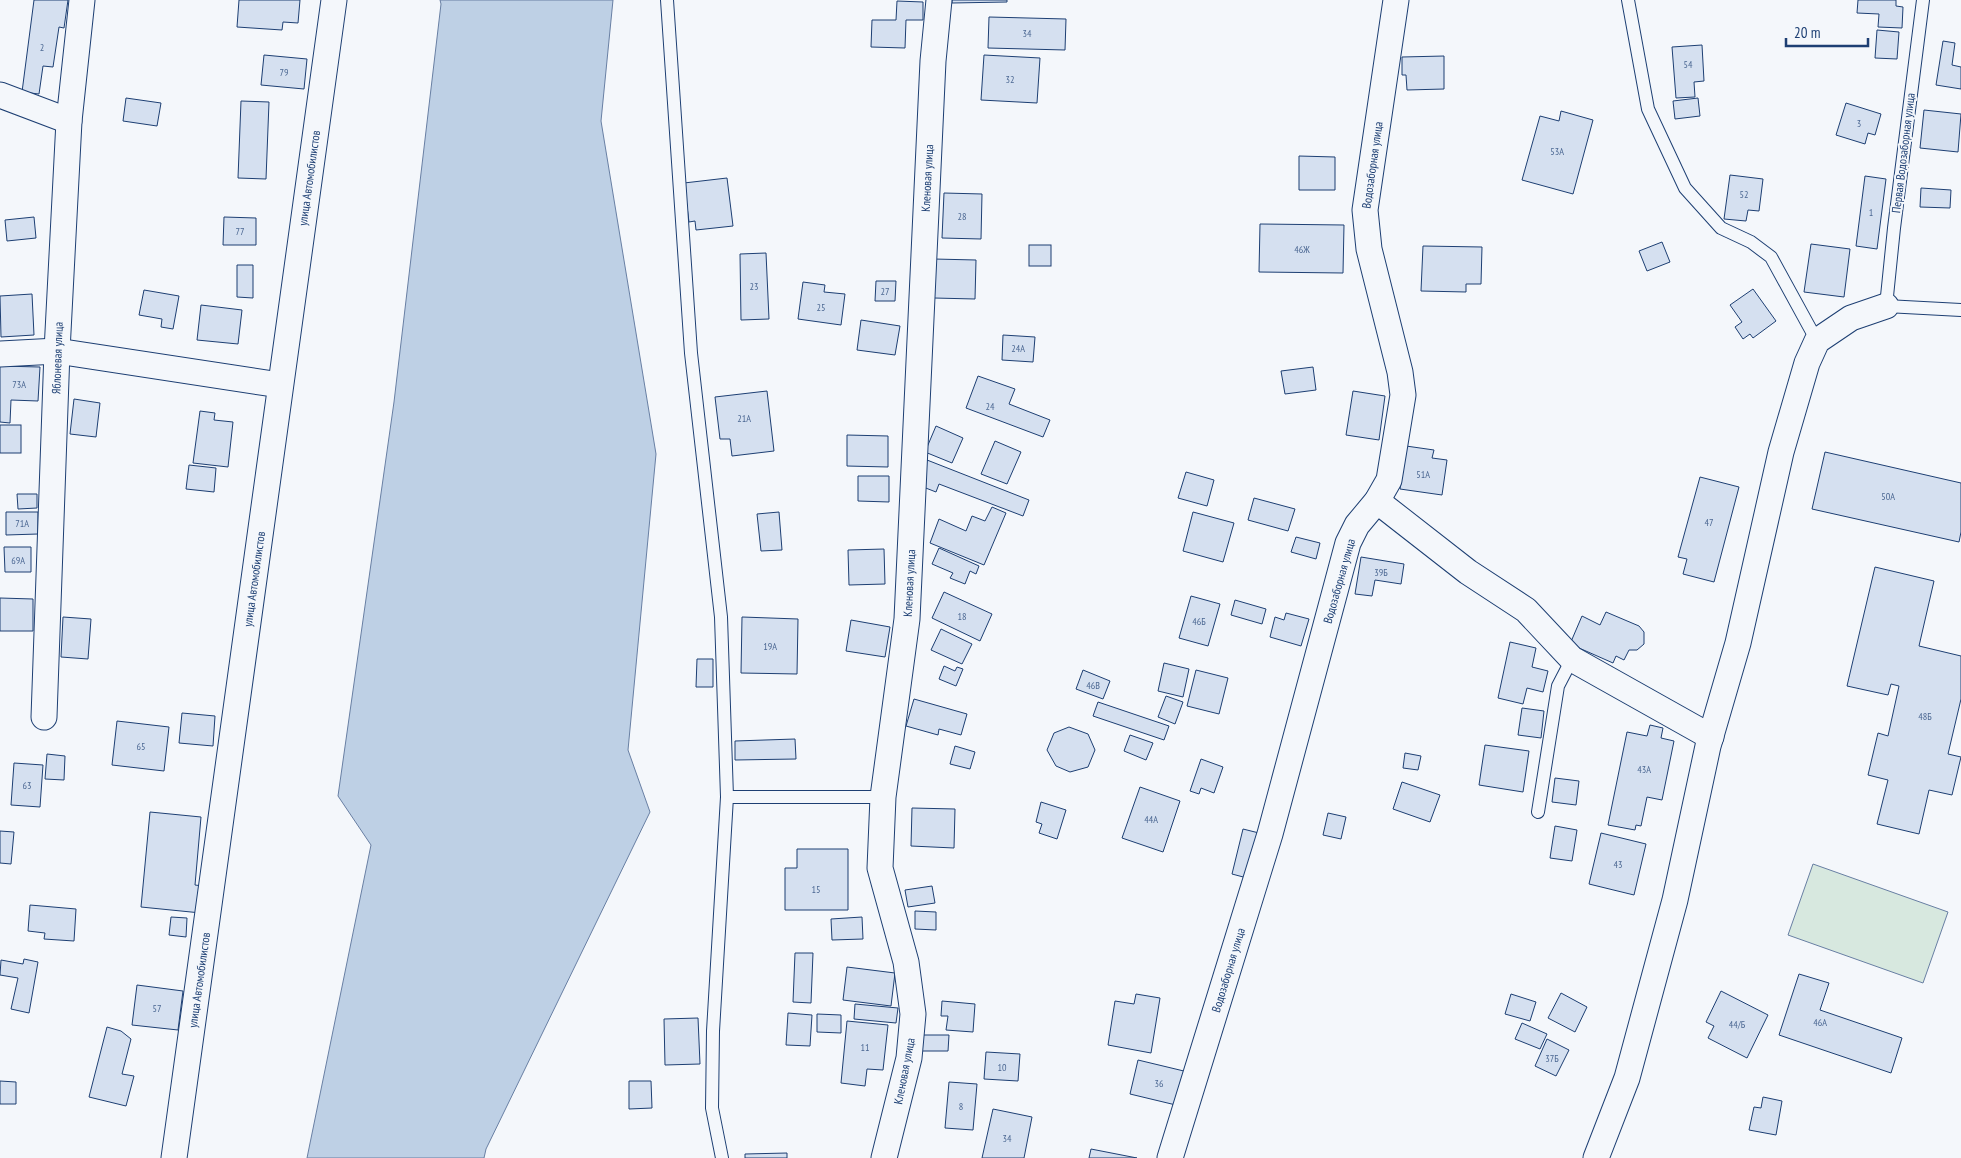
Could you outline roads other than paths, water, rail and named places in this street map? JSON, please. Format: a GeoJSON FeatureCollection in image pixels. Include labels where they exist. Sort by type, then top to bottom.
{"type":"FeatureCollection","features":[{"type":"Feature","properties":{"kind":"street","name":"Яблоневая улица"},"geometry":{"type":"LineString","coordinates":[[44,717],[57,351],[69,122],[82,0]]}},
{"type":"Feature","properties":{"kind":"street","name":"улица Автомобилистов"},"geometry":{"type":"LineString","coordinates":[[174,1158],[334,0]]}},
{"type":"Feature","properties":{"kind":"street","name":"Кленовая улица"},"geometry":{"type":"LineString","coordinates":[[884,1158],[909,1058],[913,1014],[906,962],[880,868],[883,797],[907,619],[933,61],[939,0]]}},
{"type":"Feature","properties":{"kind":"street","name":"Водозаборная улица"},"geometry":{"type":"LineString","coordinates":[[1170,1158],[1270,834],[1348,543],[1357,525],[1377,501],[1389,480],[1403,395],[1400,372],[1369,249],[1365,210],[1396,0]]}},
{"type":"Feature","properties":{"kind":"street"},"geometry":{"type":"LineString","coordinates":[[0,95],[69,122]]}},
{"type":"Feature","properties":{"kind":"street"},"geometry":{"type":"LineString","coordinates":[[1596,1158],[1628,1078],[1675,900],[1711,737],[1738,643],[1781,452],[1807,363],[1817,341],[1851,318],[1886,306]]}},
{"type":"Feature","properties":{"kind":"street"},"geometry":{"type":"LineString","coordinates":[[0,354],[57,351],[280,385]]}},
{"type":"Feature","properties":{"kind":"street"},"geometry":{"type":"LineString","coordinates":[[1377,501],[1468,572],[1526,610],[1572,659],[1711,737]]}},
{"type":"Feature","properties":{"kind":"lane"},"geometry":{"type":"LineString","coordinates":[[666,0],[691,353],[721,617],[727,796],[713,1031],[712,1108],[722,1158]]}},
{"type":"Feature","properties":{"kind":"lane"},"geometry":{"type":"LineString","coordinates":[[1628,0],[1648,109],[1685,188],[1720,228],[1751,242],[1771,257],[1817,341]]}},
{"type":"Feature","properties":{"kind":"lane","name":"Первая Водозаборная улица"},"geometry":{"type":"LineString","coordinates":[[1886,306],[1923,0]]}},
{"type":"Feature","properties":{"kind":"lane"},"geometry":{"type":"LineString","coordinates":[[1886,306],[1961,310]]}},
{"type":"Feature","properties":{"kind":"lane"},"geometry":{"type":"LineString","coordinates":[[1538,812],[1558,686],[1572,659]]}},
{"type":"Feature","properties":{"kind":"lane"},"geometry":{"type":"LineString","coordinates":[[727,796],[883,797]]}},
{"type":"Feature","properties":{"kind":"water"},"geometry":{"type":"Polygon","coordinates":[[[440,0],[613,0],[601,121],[656,454],[628,750],[650,812],[486,1149],[484,1158],[307,1158],[371,845],[338,796],[394,402],[440,0]]]}}]}
